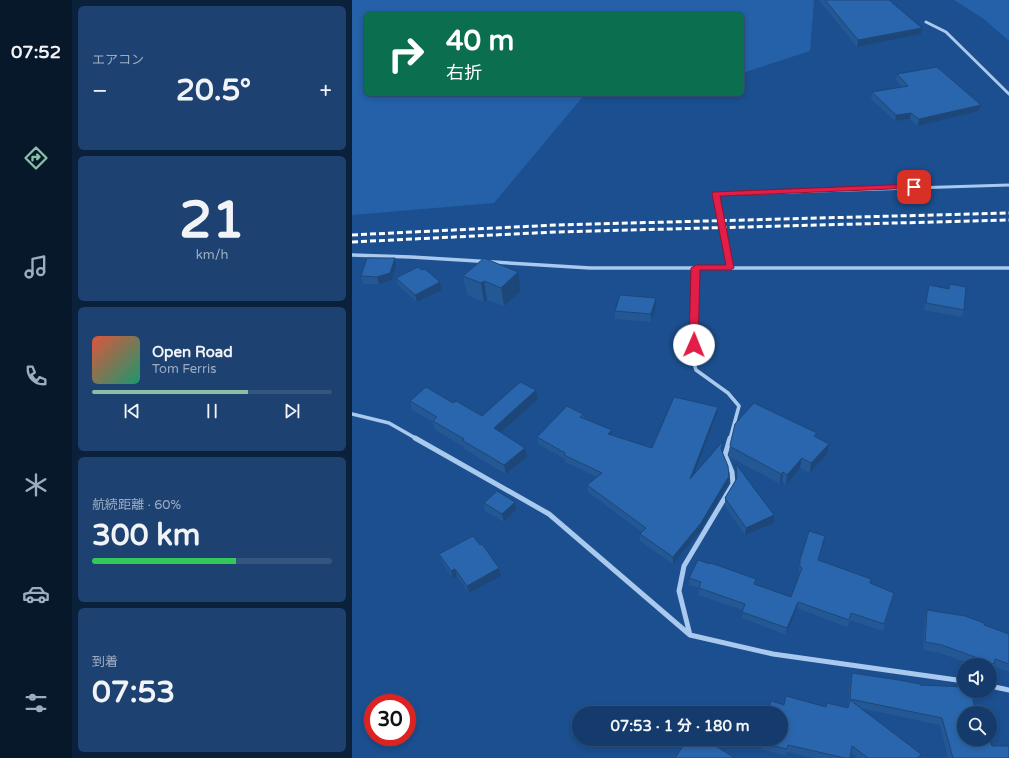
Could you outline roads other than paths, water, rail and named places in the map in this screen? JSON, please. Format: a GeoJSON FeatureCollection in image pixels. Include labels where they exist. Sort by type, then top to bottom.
{"type":"FeatureCollection","features":[{"type":"Feature","properties":{"kind":"street"},"geometry":{"type":"LineString","coordinates":[[926,22],[946,32],[1009,94]]}},
{"type":"Feature","properties":{"kind":"street"},"geometry":{"type":"LineString","coordinates":[[730,268],[716,194],[1009,185]]}},
{"type":"Feature","properties":{"kind":"street"},"geometry":{"type":"LineString","coordinates":[[352,255],[411,257],[590,268],[1009,268]]}},
{"type":"Feature","properties":{"kind":"street"},"geometry":{"type":"LineString","coordinates":[[690,635],[679,591],[684,566],[733,484],[732,472],[725,455],[739,406],[728,393],[696,370],[693,360],[696,268]]}},
{"type":"Feature","properties":{"kind":"street"},"geometry":{"type":"LineString","coordinates":[[352,414],[389,423],[548,514],[690,635],[773,654],[957,680]]}},
{"type":"Feature","properties":{"kind":"street"},"geometry":{"type":"LineString","coordinates":[[997,687],[1009,690]]}},
{"type":"Feature","properties":{"kind":"railway"},"geometry":{"type":"LineString","coordinates":[[352,235],[556,225],[1009,213]]}},
{"type":"Feature","properties":{"kind":"railway"},"geometry":{"type":"LineString","coordinates":[[352,242],[555,232],[1009,220]]}}]}
